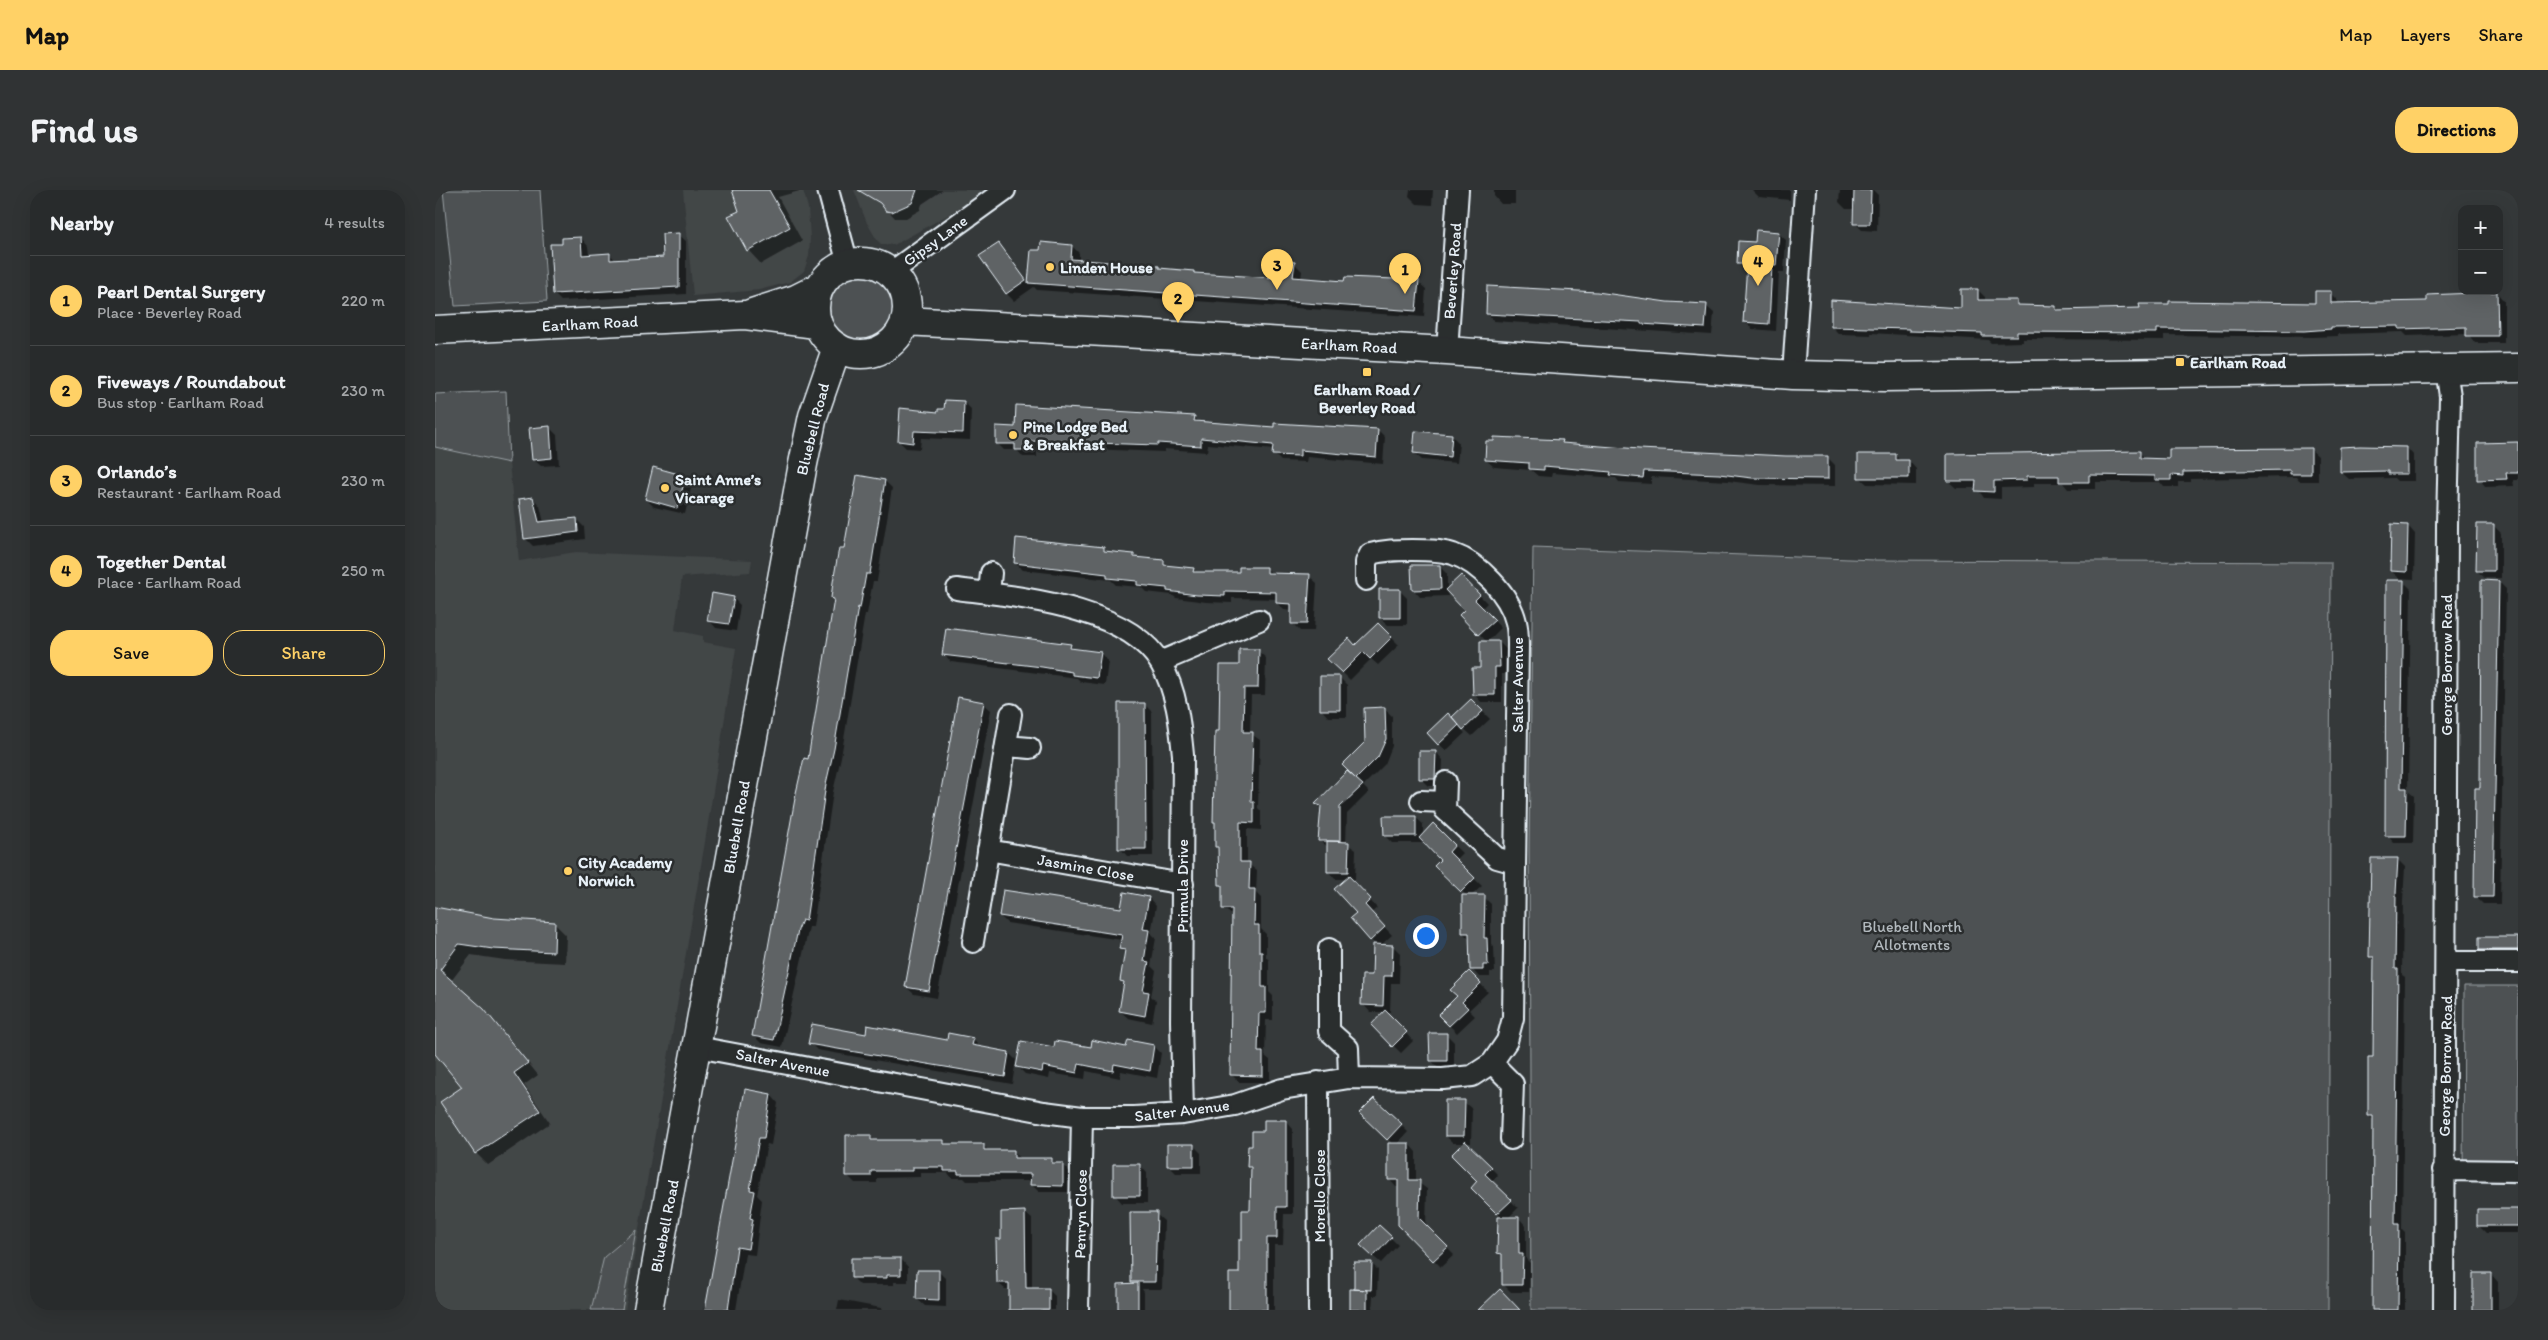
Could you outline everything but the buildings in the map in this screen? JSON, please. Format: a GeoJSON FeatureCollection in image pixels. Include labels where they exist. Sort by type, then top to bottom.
{"type":"FeatureCollection","features":[{"type":"Feature","properties":{"kind":"main road"},"geometry":{"type":"LineString","coordinates":[[863,262],[877,265],[890,273],[901,286],[907,303],[905,321],[892,342],[875,352],[855,354],[837,347],[826,339],[816,324],[815,307],[820,287],[831,273],[848,264],[863,262]]}},
{"type":"Feature","properties":{"kind":"main road","name":"Earlham Road"},"geometry":{"type":"LineString","coordinates":[[745,315],[795,299],[820,287]]}},
{"type":"Feature","properties":{"kind":"main road","name":"Earlham Road"},"geometry":{"type":"LineString","coordinates":[[435,330],[745,315],[816,324]]}},
{"type":"Feature","properties":{"kind":"main road","name":"Earlham Road"},"geometry":{"type":"LineString","coordinates":[[905,321],[1447,351],[1793,375],[1885,377],[2518,368]]}},
{"type":"Feature","properties":{"kind":"main road","name":"Bluebell Road"},"geometry":{"type":"LineString","coordinates":[[648,1310],[803,464],[815,408],[837,347]]}},
{"type":"Feature","properties":{"kind":"street"},"geometry":{"type":"LineString","coordinates":[[828,190],[848,264]]}},
{"type":"Feature","properties":{"kind":"street","name":"Gipsy Lane"},"geometry":{"type":"LineString","coordinates":[[890,273],[1005,190]]}},
{"type":"Feature","properties":{"kind":"street","name":"Beverley Road"},"geometry":{"type":"LineString","coordinates":[[1447,351],[1458,190]]}},
{"type":"Feature","properties":{"kind":"street"},"geometry":{"type":"LineString","coordinates":[[1793,375],[1804,198]]}},
{"type":"Feature","properties":{"kind":"street","name":"George Borrow Road"},"geometry":{"type":"LineString","coordinates":[[2444,1310],[2443,1170],[2450,396],[2446,369]]}},
{"type":"Feature","properties":{"kind":"street","name":"Salter Avenue"},"geometry":{"type":"LineString","coordinates":[[697,1046],[1082,1117],[1183,1114],[1235,1105],[1282,1089],[1349,1078],[1443,1079],[1472,1076],[1492,1063],[1507,1041],[1513,1018],[1517,622],[1508,602],[1491,581],[1472,565],[1454,555],[1435,550],[1383,550],[1370,554],[1366,562],[1366,580]]}},
{"type":"Feature","properties":{"kind":"street"},"geometry":{"type":"LineString","coordinates":[[989,593],[991,573]]}},
{"type":"Feature","properties":{"kind":"street","name":"Primula Drive"},"geometry":{"type":"LineString","coordinates":[[957,588],[1044,602],[1081,611],[1115,624],[1141,642],[1160,662],[1171,684],[1179,717],[1183,756],[1181,1021],[1183,1114]]}},
{"type":"Feature","properties":{"kind":"street"},"geometry":{"type":"LineString","coordinates":[[1160,662],[1259,620]]}},
{"type":"Feature","properties":{"kind":"street"},"geometry":{"type":"LineString","coordinates":[[973,942],[1011,714]]}},
{"type":"Feature","properties":{"kind":"street"},"geometry":{"type":"LineString","coordinates":[[1006,746],[1030,748]]}},
{"type":"Feature","properties":{"kind":"street"},"geometry":{"type":"LineString","coordinates":[[1446,782],[1445,810],[1497,858],[1515,863]]}},
{"type":"Feature","properties":{"kind":"street"},"geometry":{"type":"LineString","coordinates":[[1421,801],[1445,802]]}},
{"type":"Feature","properties":{"kind":"street","name":"Jasmine Close"},"geometry":{"type":"LineString","coordinates":[[988,850],[1183,884]]}},
{"type":"Feature","properties":{"kind":"street"},"geometry":{"type":"LineString","coordinates":[[1329,949],[1329,1031],[1348,1048],[1349,1078]]}},
{"type":"Feature","properties":{"kind":"street"},"geometry":{"type":"LineString","coordinates":[[2445,962],[2518,962]]}},
{"type":"Feature","properties":{"kind":"street"},"geometry":{"type":"LineString","coordinates":[[1492,1063],[1513,1084],[1511,1139]]}},
{"type":"Feature","properties":{"kind":"street","name":"Morello Close"},"geometry":{"type":"LineString","coordinates":[[1318,1082],[1319,1310]]}},
{"type":"Feature","properties":{"kind":"street","name":"Penryn Close"},"geometry":{"type":"LineString","coordinates":[[1078,1310],[1082,1117]]}},
{"type":"Feature","properties":{"kind":"street"},"geometry":{"type":"LineString","coordinates":[[2443,1170],[2518,1171]]}},
{"type":"Feature","properties":{"kind":"shaded area"},"geometry":{"type":"Polygon","coordinates":[[[683,190],[803,190],[808,208],[810,238],[809,256],[804,271],[790,282],[759,290],[693,296],[683,190]]]}},
{"type":"Feature","properties":{"kind":"shaded area"},"geometry":{"type":"Polygon","coordinates":[[[854,190],[988,190],[989,192],[894,245],[881,244],[877,240],[867,223],[854,190]]]}},
{"type":"Feature","properties":{"kind":"shaded area","name":"City Academy Norwich"},"geometry":{"type":"Polygon","coordinates":[[[506,391],[509,463],[519,561],[576,552],[752,560],[750,572],[682,577],[675,630],[703,636],[703,642],[736,648],[705,842],[625,1310],[435,1310],[435,394],[506,391]]]}},
{"type":"Feature","properties":{"kind":"green space"},"geometry":{"type":"Polygon","coordinates":[[[443,190],[540,190],[547,301],[455,306],[443,190]]]}},
{"type":"Feature","properties":{"kind":"green space"},"geometry":{"type":"Polygon","coordinates":[[[862,274],[882,280],[892,290],[898,310],[892,330],[882,340],[862,346],[842,340],[832,330],[826,310],[832,290],[842,280],[862,274]]]}},
{"type":"Feature","properties":{"kind":"green space"},"geometry":{"type":"Polygon","coordinates":[[[506,391],[509,463],[435,447],[435,394],[506,391]]]}},
{"type":"Feature","properties":{"kind":"green space","name":"Bluebell North Allotments"},"geometry":{"type":"Polygon","coordinates":[[[1533,547],[1875,560],[2331,562],[2328,1310],[1531,1310],[1529,849],[1533,547]]]}},
{"type":"Feature","properties":{"kind":"green space"},"geometry":{"type":"Polygon","coordinates":[[[2464,986],[2518,986],[2518,1183],[2463,1181],[2464,986]]]}},
{"type":"Feature","properties":{"kind":"green space"},"geometry":{"type":"Polygon","coordinates":[[[636,1230],[622,1310],[591,1310],[604,1257],[636,1230]]]}},
{"type":"Feature","properties":{"kind":"place","name":"Linden House"},"geometry":{"type":"Point","coordinates":[1050,267]}},
{"type":"Feature","properties":{"kind":"place","name":"Together Dental"},"geometry":{"type":"Point","coordinates":[1758,286]}},
{"type":"Feature","properties":{"kind":"place","name":"Orlando’s"},"geometry":{"type":"Point","coordinates":[1277,290]}},
{"type":"Feature","properties":{"kind":"place","name":"Pearl Dental Surgery"},"geometry":{"type":"Point","coordinates":[1405,294]}},
{"type":"Feature","properties":{"kind":"place","name":"Fiveways / Roundabout"},"geometry":{"type":"Point","coordinates":[1178,323]}},
{"type":"Feature","properties":{"kind":"place","name":"Earlham Road"},"geometry":{"type":"Point","coordinates":[2180,362]}},
{"type":"Feature","properties":{"kind":"place","name":"Earlham Road / Beverley Road"},"geometry":{"type":"Point","coordinates":[1367,372]}},
{"type":"Feature","properties":{"kind":"place","name":"Pine Lodge Bed & Breakfast"},"geometry":{"type":"Point","coordinates":[1013,435]}},
{"type":"Feature","properties":{"kind":"place","name":"Saint Anne’s Vicarage"},"geometry":{"type":"Point","coordinates":[665,488]}},
{"type":"Feature","properties":{"kind":"place","name":"City Academy Norwich"},"geometry":{"type":"Point","coordinates":[568,871]}}]}
